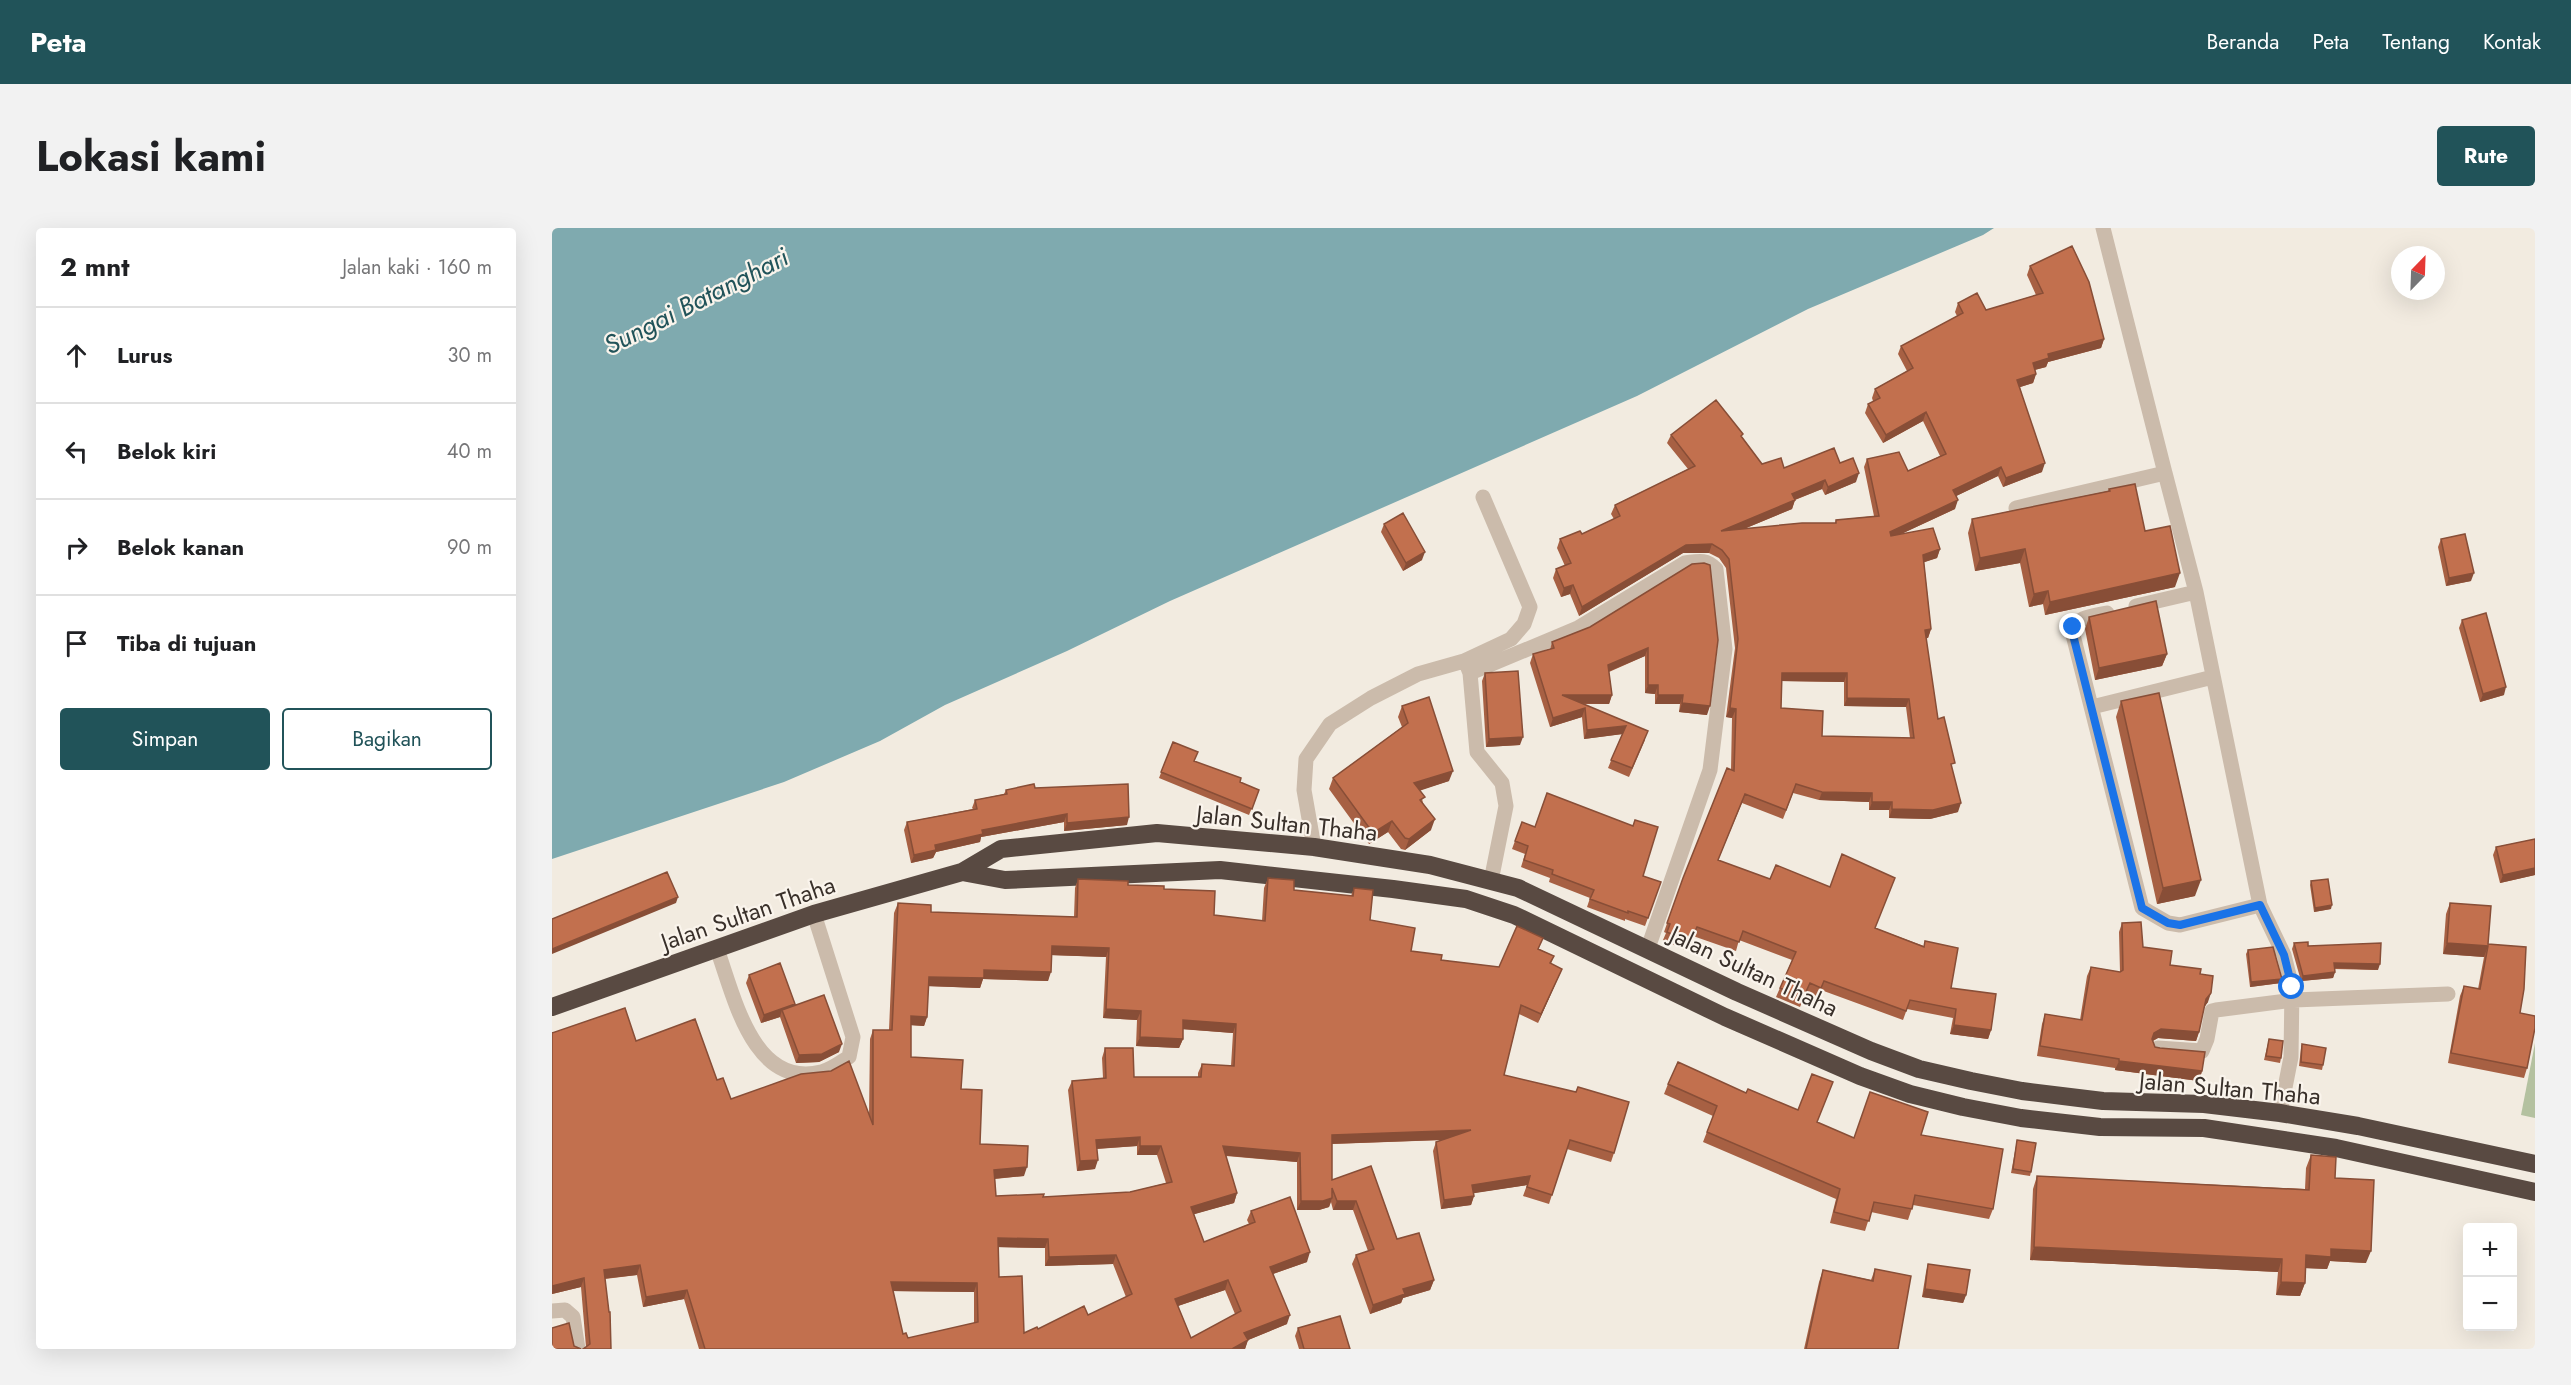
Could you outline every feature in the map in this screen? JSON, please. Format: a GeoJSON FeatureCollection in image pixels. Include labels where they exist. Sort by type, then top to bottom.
{"type":"FeatureCollection","features":[{"type":"Feature","properties":{"kind":"highway","name":"Jalan Sultan Thaha"},"geometry":{"type":"LineString","coordinates":[[552,1007],[814,914],[962,872],[1002,849],[1157,833],[1314,846],[1430,865],[1518,888],[1737,992],[1871,1051],[1919,1069],[2022,1092],[2103,1101],[2204,1104],[2280,1113],[2358,1126],[2535,1164]]}},
{"type":"Feature","properties":{"kind":"highway"},"geometry":{"type":"LineString","coordinates":[[1312,880],[1314,846]]}},
{"type":"Feature","properties":{"kind":"highway","name":"Jalan Sultan Thaha"},"geometry":{"type":"LineString","coordinates":[[962,872],[1005,880],[1220,870],[1466,900],[1514,915],[1725,1017],[1860,1076],[1910,1094],[2021,1118],[2100,1127],[2204,1128],[2367,1154],[2535,1192]]}},
{"type":"Feature","properties":{"kind":"highway"},"geometry":{"type":"LineString","coordinates":[[1725,1017],[1737,992]]}},
{"type":"Feature","properties":{"kind":"highway"},"geometry":{"type":"LineString","coordinates":[[2276,1140],[2280,1113]]}},
{"type":"Feature","properties":{"kind":"street"},"geometry":{"type":"LineString","coordinates":[[2103,228],[2196,592],[2260,905],[2290,973],[2294,1000],[2291,1057],[2280,1113]]}},
{"type":"Feature","properties":{"kind":"street"},"geometry":{"type":"LineString","coordinates":[[2016,508],[2165,473]]}},
{"type":"Feature","properties":{"kind":"street"},"geometry":{"type":"LineString","coordinates":[[1467,667],[1511,639],[1524,624],[1530,607],[1483,497]]}},
{"type":"Feature","properties":{"kind":"street"},"geometry":{"type":"LineString","coordinates":[[1314,846],[1304,790],[1306,759],[1330,724],[1371,698],[1418,674],[1467,667],[1578,628],[1685,563],[1701,560],[1709,562],[1716,569],[1725,649],[1710,770],[1648,948]]}},
{"type":"Feature","properties":{"kind":"street"},"geometry":{"type":"LineString","coordinates":[[2196,592],[2081,619],[2072,631],[2142,908],[2168,923],[2180,925],[2260,905]]}},
{"type":"Feature","properties":{"kind":"street"},"geometry":{"type":"LineString","coordinates":[[1467,667],[1477,752],[1502,783],[1506,806],[1491,881]]}},
{"type":"Feature","properties":{"kind":"street"},"geometry":{"type":"LineString","coordinates":[[2092,707],[2213,677]]}},
{"type":"Feature","properties":{"kind":"street"},"geometry":{"type":"LineString","coordinates":[[717,950],[748,1036],[774,1065],[798,1074],[822,1072],[849,1057],[853,1037],[814,914]]}},
{"type":"Feature","properties":{"kind":"street"},"geometry":{"type":"LineString","coordinates":[[2158,1047],[2199,1052],[2203,1049],[2207,1039],[2212,1011],[2294,1000],[2448,994]]}},
{"type":"Feature","properties":{"kind":"street"},"geometry":{"type":"LineString","coordinates":[[552,1311],[565,1310],[573,1317],[578,1349]]}},
{"type":"Feature","properties":{"kind":"green space"},"geometry":{"type":"Polygon","coordinates":[[[2535,1043],[2535,1118],[2521,1115],[2535,1043]]]}},
{"type":"Feature","properties":{"kind":"water","name":"Sungai Batanghari"},"geometry":{"type":"Polygon","coordinates":[[[552,228],[1994,228],[1983,235],[1808,309],[1637,396],[1170,601],[1067,651],[945,705],[880,741],[784,782],[552,859],[552,228]]]}},
{"type":"Feature","properties":{"kind":"building"},"geometry":{"type":"Polygon","coordinates":[[[2072,246],[2089,282],[2104,339],[2048,354],[2049,358],[2033,363],[2036,374],[2017,380],[2045,463],[2006,478],[2001,467],[1953,490],[1958,500],[1890,532],[1891,536],[1933,528],[1940,549],[1923,555],[1931,629],[1925,630],[1938,719],[1944,717],[1955,763],[1951,764],[1961,803],[1933,810],[1892,809],[1892,802],[1872,802],[1872,793],[1822,792],[1796,784],[1786,810],[1745,794],[1718,860],[1770,879],[1776,865],[1830,887],[1842,854],[1895,878],[1875,928],[1924,947],[1925,941],[1958,948],[1951,988],[1996,994],[1991,1030],[1954,1025],[1956,1009],[1910,1000],[1906,1011],[1824,981],[1821,988],[1810,983],[1803,998],[1780,988],[1796,952],[1743,931],[1739,942],[1697,927],[1690,942],[1667,932],[1670,924],[1667,923],[1683,878],[1727,768],[1734,771],[1736,709],[1730,708],[1738,639],[1729,559],[1722,550],[1712,544],[1686,545],[1582,607],[1573,585],[1564,588],[1556,569],[1571,563],[1560,539],[1580,531],[1582,534],[1620,516],[1615,505],[1695,466],[1671,435],[1716,400],[1743,434],[1741,436],[1762,464],[1781,458],[1784,468],[1834,448],[1840,463],[1853,458],[1859,473],[1828,487],[1825,480],[1792,494],[1795,500],[1721,531],[1802,523],[1836,523],[1836,520],[1879,516],[1867,459],[1899,452],[1908,471],[1946,454],[1926,412],[1886,435],[1868,404],[1880,398],[1875,389],[1913,368],[1901,346],[1963,313],[1958,303],[1977,293],[1986,310],[2043,293],[2030,266],[2072,246]],[[1782,673],[1781,708],[1823,711],[1822,736],[1914,738],[1909,699],[1847,698],[1847,673],[1782,673]]]}},
{"type":"Feature","properties":{"kind":"building"},"geometry":{"type":"Polygon","coordinates":[[[2135,484],[2145,531],[2170,526],[2180,573],[2050,602],[2048,591],[2034,594],[2025,549],[1980,558],[1972,519],[2135,484]]]}},
{"type":"Feature","properties":{"kind":"building"},"geometry":{"type":"Polygon","coordinates":[[[1403,513],[1425,552],[1406,563],[1384,524],[1403,513]]]}},
{"type":"Feature","properties":{"kind":"building"},"geometry":{"type":"Polygon","coordinates":[[[2465,534],[2474,573],[2449,578],[2441,539],[2465,534]]]}},
{"type":"Feature","properties":{"kind":"building"},"geometry":{"type":"Polygon","coordinates":[[[1692,564],[1710,565],[1718,640],[1710,706],[1682,703],[1683,695],[1658,695],[1658,685],[1648,685],[1648,648],[1608,665],[1612,695],[1562,695],[1648,731],[1632,768],[1611,760],[1626,726],[1587,730],[1585,708],[1553,718],[1533,654],[1554,648],[1552,642],[1590,627],[1692,564]]]}},
{"type":"Feature","properties":{"kind":"building"},"geometry":{"type":"Polygon","coordinates":[[[2156,601],[2167,654],[2099,668],[2089,617],[2156,601]]]}},
{"type":"Feature","properties":{"kind":"building"},"geometry":{"type":"Polygon","coordinates":[[[2486,613],[2506,687],[2483,694],[2462,620],[2486,613]]]}},
{"type":"Feature","properties":{"kind":"building"},"geometry":{"type":"Polygon","coordinates":[[[1518,671],[1523,737],[1489,739],[1485,673],[1518,671]]]}},
{"type":"Feature","properties":{"kind":"building"},"geometry":{"type":"Polygon","coordinates":[[[2159,693],[2201,880],[2163,888],[2121,701],[2159,693]]]}},
{"type":"Feature","properties":{"kind":"building"},"geometry":{"type":"Polygon","coordinates":[[[1429,697],[1453,771],[1414,783],[1425,797],[1420,800],[1435,819],[1409,839],[1405,838],[1392,821],[1373,833],[1333,778],[1408,723],[1402,706],[1429,697]]]}},
{"type":"Feature","properties":{"kind":"building"},"geometry":{"type":"Polygon","coordinates":[[[1173,742],[1198,752],[1194,761],[1241,778],[1240,782],[1259,790],[1252,809],[1161,772],[1173,742]]]}},
{"type":"Feature","properties":{"kind":"building"},"geometry":{"type":"Polygon","coordinates":[[[1034,784],[1035,788],[1128,784],[1129,817],[1067,823],[1067,814],[982,830],[983,834],[935,845],[936,850],[914,855],[907,822],[977,809],[975,800],[1007,794],[1006,790],[1034,784]]]}},
{"type":"Feature","properties":{"kind":"building"},"geometry":{"type":"Polygon","coordinates":[[[1547,793],[1633,826],[1635,820],[1658,827],[1643,876],[1661,882],[1648,918],[1590,899],[1594,890],[1552,874],[1553,870],[1524,860],[1528,846],[1515,841],[1522,822],[1535,827],[1547,793]]]}},
{"type":"Feature","properties":{"kind":"building"},"geometry":{"type":"Polygon","coordinates":[[[2535,839],[2535,868],[2503,875],[2496,847],[2535,839]]]}},
{"type":"Feature","properties":{"kind":"building"},"geometry":{"type":"Polygon","coordinates":[[[667,872],[678,897],[552,949],[552,919],[667,872]]]}},
{"type":"Feature","properties":{"kind":"building"},"geometry":{"type":"Polygon","coordinates":[[[1268,878],[1294,880],[1294,890],[1353,896],[1354,888],[1373,890],[1370,920],[1415,928],[1411,951],[1442,955],[1441,960],[1499,967],[1517,926],[1543,938],[1538,949],[1554,956],[1550,963],[1562,969],[1541,1014],[1521,1005],[1504,1075],[1576,1092],[1578,1087],[1629,1102],[1614,1153],[1570,1140],[1552,1195],[1527,1187],[1530,1176],[1472,1185],[1474,1196],[1444,1200],[1436,1142],[1471,1130],[1332,1135],[1332,1180],[1371,1166],[1397,1239],[1419,1233],[1434,1280],[1403,1289],[1405,1294],[1373,1305],[1356,1255],[1374,1249],[1356,1201],[1337,1201],[1332,1188],[1332,1198],[1323,1201],[1301,1201],[1300,1153],[1223,1146],[1237,1193],[1191,1207],[1204,1242],[1255,1222],[1251,1211],[1290,1197],[1310,1252],[1270,1267],[1290,1315],[1244,1333],[1248,1340],[1232,1349],[705,1349],[687,1290],[646,1297],[640,1265],[604,1270],[610,1312],[611,1349],[583,1349],[590,1344],[584,1278],[552,1286],[552,1033],[625,1008],[636,1041],[695,1019],[717,1080],[723,1078],[731,1099],[801,1074],[831,1071],[849,1061],[873,1125],[873,1030],[892,1030],[898,903],[931,905],[931,912],[1077,917],[1078,879],[1128,881],[1128,885],[1215,891],[1214,915],[1265,921],[1268,878]],[[1052,946],[1051,972],[984,970],[984,978],[929,977],[927,1017],[911,1016],[911,1057],[963,1060],[961,1089],[982,1090],[980,1144],[1028,1146],[1027,1167],[994,1170],[996,1196],[1044,1194],[1043,1197],[1130,1192],[1172,1182],[1161,1146],[1140,1146],[1140,1137],[1096,1140],[1098,1160],[1080,1161],[1072,1081],[1106,1078],[1105,1048],[1133,1048],[1134,1077],[1201,1077],[1202,1064],[1234,1066],[1236,1024],[1183,1020],[1183,1039],[1140,1037],[1141,1011],[1106,1009],[1109,948],[1052,946]],[[998,1238],[999,1277],[1022,1276],[1024,1333],[1037,1327],[1038,1329],[1084,1306],[1088,1315],[1132,1294],[1116,1255],[1049,1257],[1048,1239],[998,1238]],[[1228,1280],[1175,1299],[1191,1338],[1241,1311],[1228,1280]],[[891,1282],[903,1334],[906,1333],[908,1338],[978,1322],[977,1283],[891,1282]]]}},
{"type":"Feature","properties":{"kind":"building"},"geometry":{"type":"Polygon","coordinates":[[[2328,879],[2332,905],[2315,908],[2311,881],[2328,879]]]}},
{"type":"Feature","properties":{"kind":"building"},"geometry":{"type":"Polygon","coordinates":[[[2450,903],[2491,906],[2488,944],[2526,947],[2524,989],[2520,1013],[2535,1016],[2535,1028],[2527,1068],[2451,1053],[2464,986],[2480,989],[2488,946],[2447,943],[2450,903]]]}},
{"type":"Feature","properties":{"kind":"building"},"geometry":{"type":"Polygon","coordinates":[[[2141,922],[2143,947],[2172,951],[2170,965],[2201,969],[2200,974],[2213,976],[2211,993],[2206,999],[2199,1032],[2161,1029],[2154,1033],[2152,1039],[2155,1047],[2205,1052],[2202,1071],[2119,1061],[2119,1059],[2040,1046],[2045,1014],[2082,1020],[2091,967],[2120,972],[2123,970],[2122,923],[2141,922]]]}},
{"type":"Feature","properties":{"kind":"building"},"geometry":{"type":"Polygon","coordinates":[[[2308,942],[2308,946],[2381,943],[2380,964],[2334,963],[2335,972],[2303,976],[2294,943],[2308,942]]]}},
{"type":"Feature","properties":{"kind":"building"},"geometry":{"type":"Polygon","coordinates":[[[2273,947],[2282,979],[2251,982],[2248,950],[2273,947]]]}},
{"type":"Feature","properties":{"kind":"building"},"geometry":{"type":"Polygon","coordinates":[[[780,963],[795,1004],[764,1015],[749,975],[780,963]]]}},
{"type":"Feature","properties":{"kind":"building"},"geometry":{"type":"Polygon","coordinates":[[[824,995],[842,1044],[822,1054],[799,1055],[782,1010],[824,995]]]}},
{"type":"Feature","properties":{"kind":"building"},"geometry":{"type":"Polygon","coordinates":[[[2269,1039],[2283,1041],[2281,1058],[2266,1056],[2269,1039]]]}},
{"type":"Feature","properties":{"kind":"building"},"geometry":{"type":"Polygon","coordinates":[[[2302,1044],[2326,1048],[2323,1065],[2301,1062],[2302,1044]]]}},
{"type":"Feature","properties":{"kind":"building"},"geometry":{"type":"Polygon","coordinates":[[[1678,1062],[1746,1093],[1748,1089],[1798,1110],[1812,1074],[1833,1082],[1817,1122],[1854,1138],[1870,1092],[1928,1112],[1921,1135],[2003,1149],[1993,1209],[1915,1195],[1912,1209],[1874,1202],[1869,1221],[1834,1212],[1840,1189],[1707,1132],[1717,1106],[1668,1084],[1678,1062]]]}},
{"type":"Feature","properties":{"kind":"building"},"geometry":{"type":"Polygon","coordinates":[[[2017,1140],[2036,1143],[2031,1172],[2013,1169],[2017,1140]]]}},
{"type":"Feature","properties":{"kind":"building"},"geometry":{"type":"Polygon","coordinates":[[[2311,1155],[2336,1157],[2335,1178],[2374,1180],[2371,1251],[2331,1249],[2331,1257],[2306,1255],[2305,1283],[2281,1282],[2282,1259],[2034,1247],[2037,1176],[2309,1190],[2311,1155]]]}},
{"type":"Feature","properties":{"kind":"building"},"geometry":{"type":"Polygon","coordinates":[[[1928,1264],[1970,1270],[1966,1295],[1925,1289],[1928,1264]]]}},
{"type":"Feature","properties":{"kind":"building"},"geometry":{"type":"Polygon","coordinates":[[[1875,1269],[1911,1276],[1898,1349],[1806,1349],[1823,1270],[1873,1281],[1875,1269]]]}},
{"type":"Feature","properties":{"kind":"building"},"geometry":{"type":"Polygon","coordinates":[[[1340,1316],[1350,1349],[1304,1349],[1298,1328],[1340,1316]]]}},
{"type":"Feature","properties":{"kind":"building"},"geometry":{"type":"Polygon","coordinates":[[[569,1323],[574,1346],[581,1349],[552,1349],[552,1328],[569,1323]]]}},
{"type":"Feature","properties":{"kind":"route"},"geometry":{"type":"LineString","coordinates":[[2073,627],[2072,631],[2142,908],[2168,923],[2180,925],[2260,905],[2284,955],[2292,987]]}}]}
